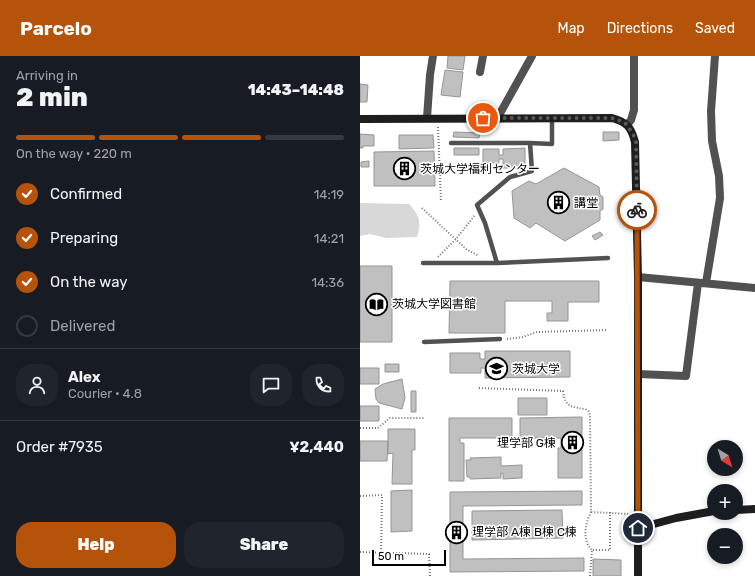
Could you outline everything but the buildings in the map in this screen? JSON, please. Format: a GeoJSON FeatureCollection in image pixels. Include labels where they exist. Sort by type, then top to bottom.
{"type":"FeatureCollection","features":[{"type":"Feature","properties":{"kind":"street"},"geometry":{"type":"LineString","coordinates":[[427,118],[433,56]]}},
{"type":"Feature","properties":{"kind":"street"},"geometry":{"type":"LineString","coordinates":[[480,72],[483,56]]}},
{"type":"Feature","properties":{"kind":"street"},"geometry":{"type":"LineString","coordinates":[[498,117],[532,56]]}},
{"type":"Feature","properties":{"kind":"street"},"geometry":{"type":"LineString","coordinates":[[627,125],[631,120],[634,110],[634,56]]}},
{"type":"Feature","properties":{"kind":"street"},"geometry":{"type":"LineString","coordinates":[[638,374],[686,376],[702,283],[720,198],[719,176],[712,141],[711,111],[715,56]]}},
{"type":"Feature","properties":{"kind":"street"},"geometry":{"type":"LineString","coordinates":[[360,119],[498,117],[612,118],[624,122],[634,136],[636,142],[638,276],[638,576]]}},
{"type":"Feature","properties":{"kind":"street"},"geometry":{"type":"LineString","coordinates":[[638,276],[755,288]]}},
{"type":"Feature","properties":{"kind":"street"},"geometry":{"type":"LineString","coordinates":[[743,510],[755,509]]}},
{"type":"Feature","properties":{"kind":"street"},"geometry":{"type":"LineString","coordinates":[[638,528],[707,511]]}},
{"type":"Feature","properties":{"kind":"lane"},"geometry":{"type":"LineString","coordinates":[[451,143],[552,144],[552,118]]}},
{"type":"Feature","properties":{"kind":"lane"},"geometry":{"type":"LineString","coordinates":[[497,263],[486,223],[477,205],[510,177],[532,171],[530,143]]}},
{"type":"Feature","properties":{"kind":"lane"},"geometry":{"type":"LineString","coordinates":[[423,263],[497,263],[608,258]]}},
{"type":"Feature","properties":{"kind":"lane"},"geometry":{"type":"LineString","coordinates":[[424,342],[500,339]]}},
{"type":"Feature","properties":{"kind":"path"},"geometry":{"type":"LineString","coordinates":[[438,118],[441,202]]}},
{"type":"Feature","properties":{"kind":"path"},"geometry":{"type":"LineString","coordinates":[[422,208],[466,249],[497,263]]}},
{"type":"Feature","properties":{"kind":"path"},"geometry":{"type":"LineString","coordinates":[[431,263],[456,239],[469,221],[480,210]]}},
{"type":"Feature","properties":{"kind":"path"},"geometry":{"type":"LineString","coordinates":[[500,339],[523,337],[538,332],[608,330]]}},
{"type":"Feature","properties":{"kind":"path"},"geometry":{"type":"LineString","coordinates":[[479,388],[563,391],[564,400],[569,405],[588,410],[590,415],[591,512],[587,520],[585,534],[588,546],[592,550],[610,550],[610,512]]}},
{"type":"Feature","properties":{"kind":"path"},"geometry":{"type":"LineString","coordinates":[[360,428],[378,428],[390,418],[425,418]]}},
{"type":"Feature","properties":{"kind":"path"},"geometry":{"type":"LineString","coordinates":[[360,496],[382,495],[381,552]]}},
{"type":"Feature","properties":{"kind":"path"},"geometry":{"type":"LineString","coordinates":[[591,512],[610,512],[638,515]]}},
{"type":"Feature","properties":{"kind":"path"},"geometry":{"type":"LineString","coordinates":[[590,576],[592,550]]}},
{"type":"Feature","properties":{"kind":"path"},"geometry":{"type":"LineString","coordinates":[[360,552],[429,554],[430,576]]}},
{"type":"Feature","properties":{"kind":"shaded area"},"geometry":{"type":"Polygon","coordinates":[[[360,203],[409,204],[419,219],[419,232],[417,237],[386,238],[370,234],[360,236],[360,203]]]}},
{"type":"Feature","properties":{"kind":"way so far"},"geometry":{"type":"LineString","coordinates":[[483,118],[612,118],[624,122],[631,130],[636,142],[637,210]]}},
{"type":"Feature","properties":{"kind":"place","name":"茨城大学福利センター"},"geometry":{"type":"Point","coordinates":[404,169]}},
{"type":"Feature","properties":{"kind":"place","name":"講堂"},"geometry":{"type":"Point","coordinates":[558,203]}},
{"type":"Feature","properties":{"kind":"place","name":"茨城大学図書館"},"geometry":{"type":"Point","coordinates":[376,304]}},
{"type":"Feature","properties":{"kind":"place","name":"茨城大学"},"geometry":{"type":"Point","coordinates":[497,369]}},
{"type":"Feature","properties":{"kind":"place","name":"理学部 G棟"},"geometry":{"type":"Point","coordinates":[572,443]}},
{"type":"Feature","properties":{"kind":"place","name":"理学部 A棟 B棟 C棟"},"geometry":{"type":"Point","coordinates":[457,532]}},
{"type":"Feature","properties":{"kind":"route"},"geometry":{"type":"LineString","coordinates":[[637,210],[638,528]]}}]}
